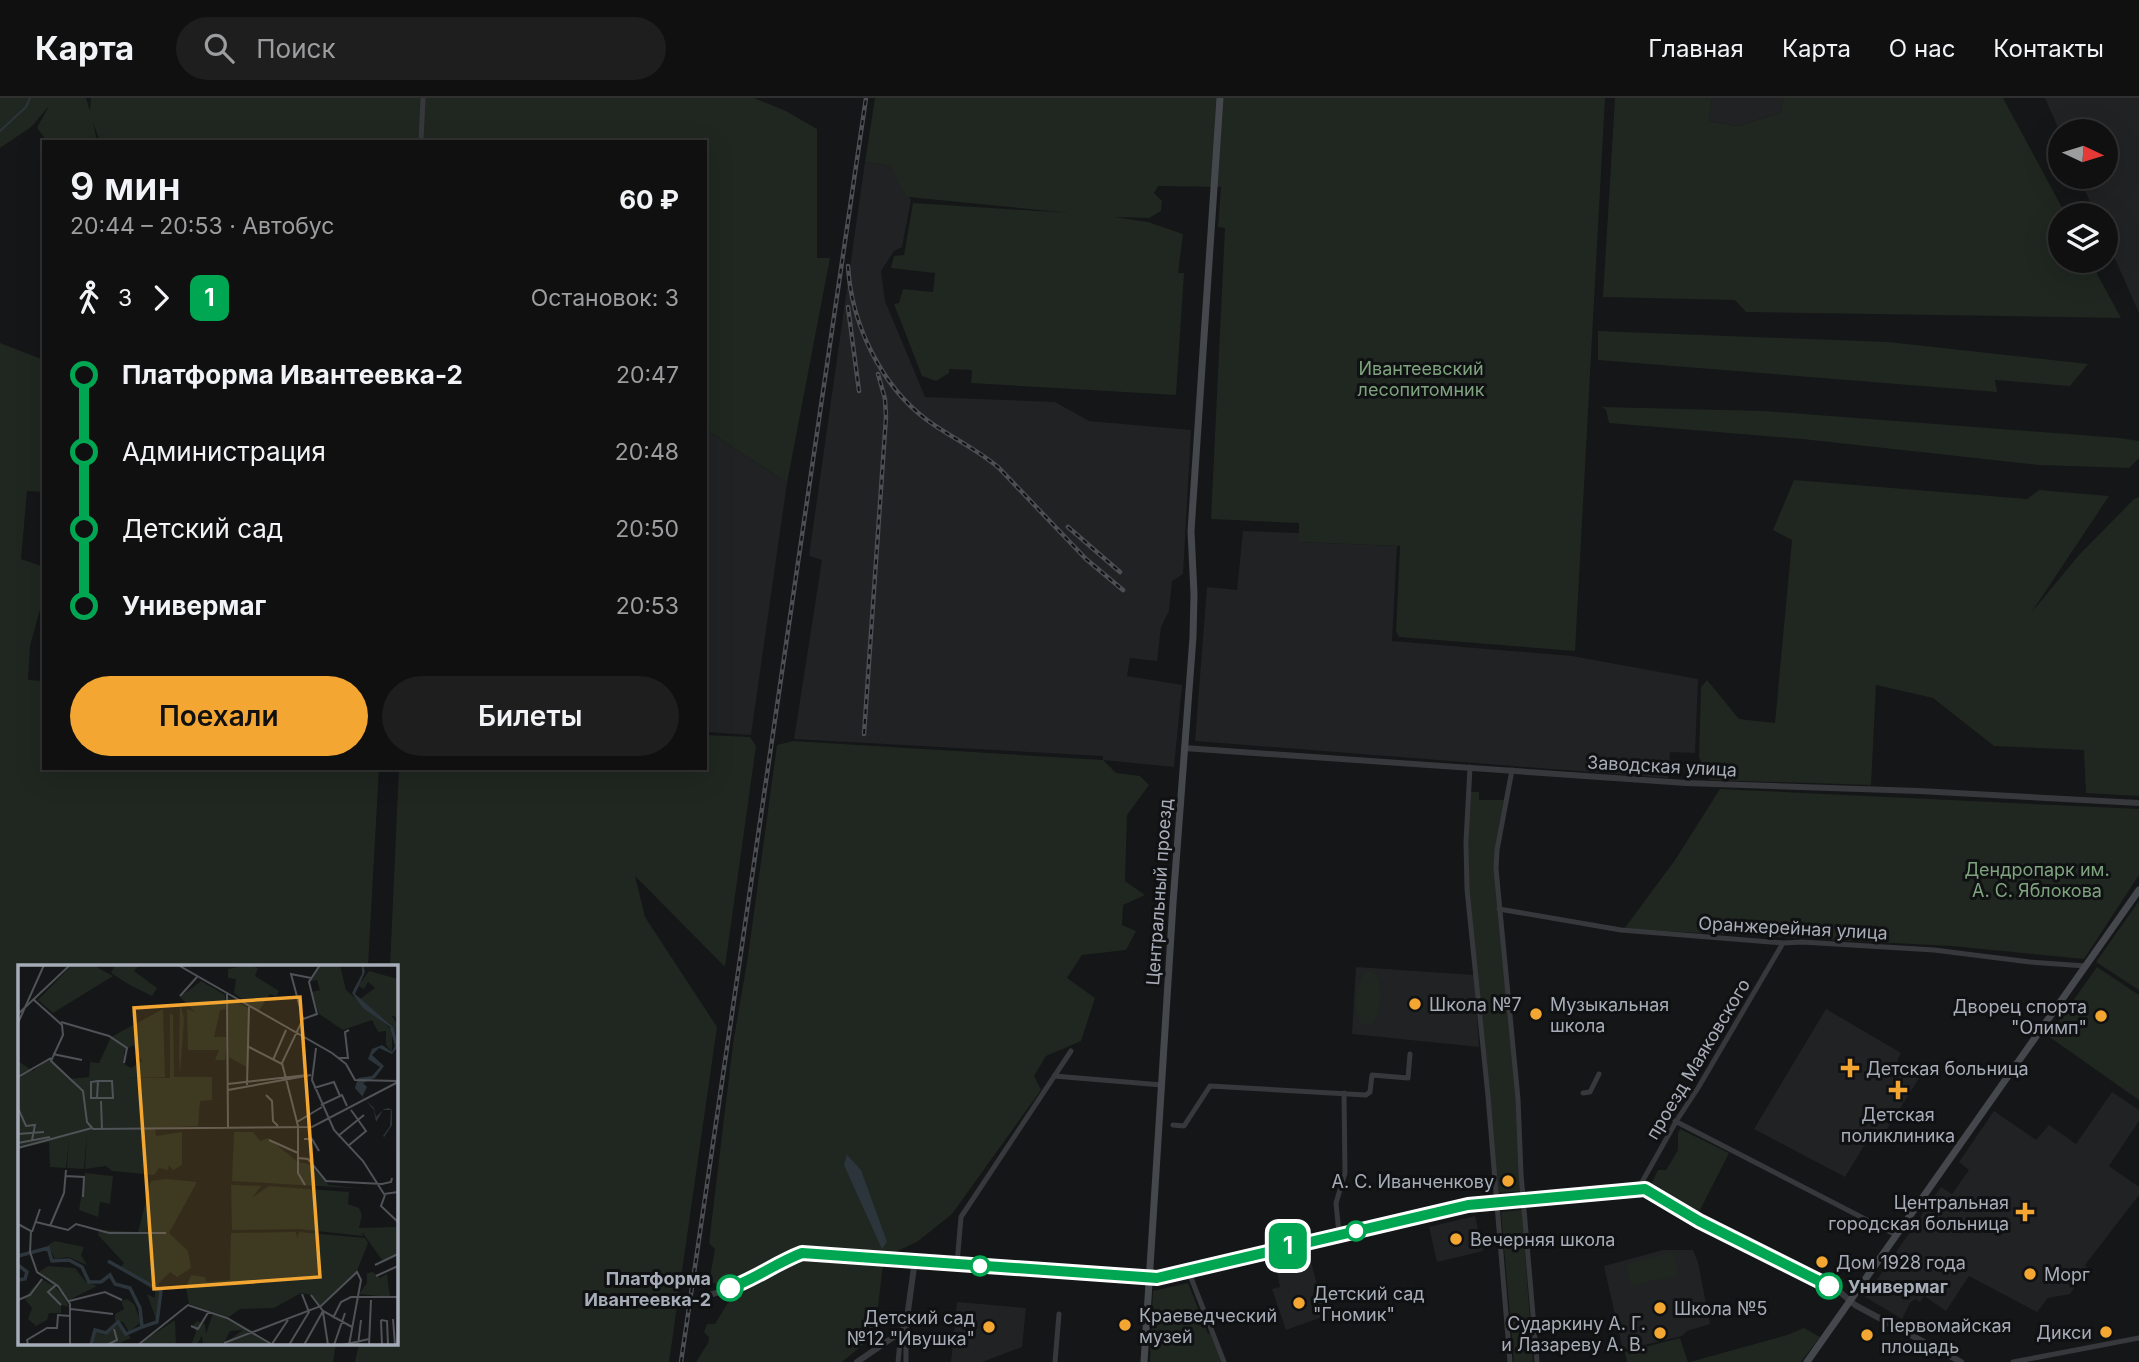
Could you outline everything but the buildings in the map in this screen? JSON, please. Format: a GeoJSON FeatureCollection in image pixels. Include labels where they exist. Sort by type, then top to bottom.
{"type":"FeatureCollection","features":[{"type":"Feature","properties":{"kind":"main road","name":"Центральный проезд"},"geometry":{"type":"LineString","coordinates":[[1144,1362],[1194,623],[1191,531],[1220,98]]}},
{"type":"Feature","properties":{"kind":"main road"},"geometry":{"type":"LineString","coordinates":[[1807,1362],[2139,890]]}},
{"type":"Feature","properties":{"kind":"street"},"geometry":{"type":"LineString","coordinates":[[421,140],[423,98]]}},
{"type":"Feature","properties":{"kind":"street","name":"Заводская улица"},"geometry":{"type":"LineString","coordinates":[[1184,748],[1686,783],[1919,790],[2139,803]]}},
{"type":"Feature","properties":{"kind":"street"},"geometry":{"type":"LineString","coordinates":[[1470,767],[1466,842],[1467,889],[1510,1362]]}},
{"type":"Feature","properties":{"kind":"street"},"geometry":{"type":"LineString","coordinates":[[1511,770],[1497,850],[1499,909],[1518,1099],[1537,1362]]}},
{"type":"Feature","properties":{"kind":"street","name":"Оранжерейная улица"},"geometry":{"type":"LineString","coordinates":[[1499,909],[1622,930],[1783,943],[1934,950],[2086,966]]}},
{"type":"Feature","properties":{"kind":"street","name":"проезд Маяковского"},"geometry":{"type":"LineString","coordinates":[[1638,1189],[1675,1121],[1698,1088],[1783,943]]}},
{"type":"Feature","properties":{"kind":"street"},"geometry":{"type":"LineString","coordinates":[[957,1264],[961,1217],[1071,1051]]}},
{"type":"Feature","properties":{"kind":"street"},"geometry":{"type":"LineString","coordinates":[[1173,1125],[1184,1126],[1210,1086],[1366,1095],[1370,1092],[1372,1075],[1408,1078],[1410,1054]]}},
{"type":"Feature","properties":{"kind":"street"},"geometry":{"type":"LineString","coordinates":[[1583,1093],[1590,1092],[1599,1074]]}},
{"type":"Feature","properties":{"kind":"street"},"geometry":{"type":"LineString","coordinates":[[1054,1076],[1163,1085]]}},
{"type":"Feature","properties":{"kind":"street"},"geometry":{"type":"LineString","coordinates":[[1339,1234],[1336,1203],[1345,1173],[1344,1093]]}},
{"type":"Feature","properties":{"kind":"street"},"geometry":{"type":"LineString","coordinates":[[1675,1121],[1896,1235]]}},
{"type":"Feature","properties":{"kind":"street"},"geometry":{"type":"LineString","coordinates":[[707,1295],[751,1280],[782,1261],[802,1253],[1150,1278],[1463,1206],[1645,1189],[1699,1221],[1810,1275],[1961,1362]]}},
{"type":"Feature","properties":{"kind":"street"},"geometry":{"type":"LineString","coordinates":[[906,1362],[906,1325],[915,1260]]}},
{"type":"Feature","properties":{"kind":"street"},"geometry":{"type":"LineString","coordinates":[[1188,1270],[1224,1362]]}},
{"type":"Feature","properties":{"kind":"street"},"geometry":{"type":"LineString","coordinates":[[1055,1362],[1059,1314]]}},
{"type":"Feature","properties":{"kind":"street"},"geometry":{"type":"LineString","coordinates":[[857,1362],[901,1332],[906,1325]]}},
{"type":"Feature","properties":{"kind":"street"},"geometry":{"type":"LineString","coordinates":[[898,1362],[901,1332]]}},
{"type":"Feature","properties":{"kind":"street"},"geometry":{"type":"LineString","coordinates":[[2013,1362],[2139,1338]]}},
{"type":"Feature","properties":{"kind":"shaded area"},"geometry":{"type":"Polygon","coordinates":[[[1712,98],[1783,98],[1781,113],[1738,126],[1709,121],[1712,98]]]}},
{"type":"Feature","properties":{"kind":"shaded area"},"geometry":{"type":"Polygon","coordinates":[[[2045,98],[2139,98],[2139,313],[2118,265],[2118,203],[2091,203],[2084,189],[2118,189],[2118,119],[2054,119],[2045,98]]]}},
{"type":"Feature","properties":{"kind":"shaded area"},"geometry":{"type":"Polygon","coordinates":[[[865,162],[891,166],[911,200],[902,247],[894,251],[881,271],[885,301],[925,397],[1055,402],[1089,421],[1191,430],[1183,574],[1172,581],[1169,611],[1161,627],[1157,661],[1130,658],[1127,676],[1182,685],[1174,767],[1103,760],[1103,756],[794,739],[822,560],[809,556],[865,162]]]}},
{"type":"Feature","properties":{"kind":"shaded area"},"geometry":{"type":"Polygon","coordinates":[[[707,430],[787,483],[751,735],[707,732],[707,430]]]}},
{"type":"Feature","properties":{"kind":"shaded area"},"geometry":{"type":"Polygon","coordinates":[[[1243,531],[1299,533],[1299,542],[1397,546],[1392,641],[1572,656],[1698,679],[1695,753],[1670,752],[1668,778],[1195,741],[1207,587],[1237,590],[1243,531]]]}},
{"type":"Feature","properties":{"kind":"shaded area","name":"Школа №7"},"geometry":{"type":"Polygon","coordinates":[[[1356,967],[1474,975],[1479,1047],[1352,1034],[1356,967]]]}},
{"type":"Feature","properties":{"kind":"shaded area","name":"Детская больница"},"geometry":{"type":"Polygon","coordinates":[[[1826,1009],[1901,1053],[1897,1061],[1921,1075],[1887,1129],[1873,1131],[1845,1177],[1754,1129],[1826,1009]]]}},
{"type":"Feature","properties":{"kind":"shaded area","name":"Центральная городская больница"},"geometry":{"type":"Polygon","coordinates":[[[2112,1092],[2139,1110],[2139,1121],[2109,1166],[2139,1187],[2139,1195],[2085,1265],[2088,1268],[2070,1294],[2048,1298],[2037,1312],[1969,1276],[1946,1311],[1924,1296],[1920,1302],[1915,1299],[1910,1303],[1902,1319],[1865,1297],[1941,1187],[1952,1194],[1969,1170],[1959,1162],[1994,1111],[2036,1140],[2049,1125],[2076,1144],[2112,1092]]]}},
{"type":"Feature","properties":{"kind":"shaded area"},"geometry":{"type":"Polygon","coordinates":[[[847,1155],[861,1170],[887,1242],[882,1249],[844,1165],[847,1155]]]}},
{"type":"Feature","properties":{"kind":"shaded area","name":"Вечерняя школа"},"geometry":{"type":"Polygon","coordinates":[[[1475,1216],[1483,1251],[1437,1262],[1429,1227],[1475,1216]]]}},
{"type":"Feature","properties":{"kind":"shaded area","name":"Школа №5"},"geometry":{"type":"Polygon","coordinates":[[[1663,1250],[1693,1250],[1698,1262],[1710,1324],[1687,1331],[1682,1336],[1623,1350],[1604,1266],[1663,1250]]]}},
{"type":"Feature","properties":{"kind":"shaded area","name":"Детский сад \"Гномик\""},"geometry":{"type":"Polygon","coordinates":[[[1310,1258],[1325,1316],[1286,1330],[1272,1289],[1280,1287],[1276,1266],[1310,1258]]]}},
{"type":"Feature","properties":{"kind":"shaded area","name":"Детский сад №12 \"Ивушка\""},"geometry":{"type":"Polygon","coordinates":[[[957,1302],[1026,1308],[1022,1347],[982,1362],[951,1362],[957,1302]]]}},
{"type":"Feature","properties":{"kind":"green space"},"geometry":{"type":"Polygon","coordinates":[[[0,98],[86,98],[90,111],[91,98],[754,98],[786,111],[817,129],[817,258],[830,258],[787,483],[707,430],[707,140],[99,140],[93,122],[97,140],[46,140],[37,128],[49,106],[31,127],[0,148],[0,98]]]}},
{"type":"Feature","properties":{"kind":"green space","name":"Ивантеевский лесопитомник"},"geometry":{"type":"Polygon","coordinates":[[[875,98],[1605,98],[1575,651],[1399,637],[1396,631],[1400,546],[1299,542],[1299,523],[1211,519],[1225,228],[1218,227],[1221,187],[1158,186],[1154,193],[1162,201],[1161,211],[1149,218],[1114,217],[1148,222],[1183,234],[1178,273],[1184,273],[1176,395],[971,383],[972,370],[949,369],[949,373],[936,381],[922,376],[894,304],[899,303],[903,289],[933,292],[935,273],[891,268],[894,256],[904,255],[913,203],[1070,213],[908,197],[901,189],[891,166],[865,162],[875,98]]]}},
{"type":"Feature","properties":{"kind":"green space"},"geometry":{"type":"Polygon","coordinates":[[[1615,98],[1712,98],[1709,121],[1738,126],[1781,113],[1783,98],[2003,98],[2048,182],[2048,189],[2052,189],[2060,203],[2048,203],[2048,273],[2097,273],[2121,318],[1746,312],[1735,300],[1603,297],[1615,98]]]}},
{"type":"Feature","properties":{"kind":"green space"},"geometry":{"type":"Polygon","coordinates":[[[1598,331],[1888,342],[2088,364],[2070,386],[1995,380],[1997,392],[1598,360],[1598,331]]]}},
{"type":"Feature","properties":{"kind":"green space"},"geometry":{"type":"Polygon","coordinates":[[[0,343],[42,359],[42,492],[27,491],[21,559],[42,566],[42,602],[30,646],[28,680],[42,681],[42,770],[379,770],[368,965],[18,965],[18,1344],[336,1344],[333,1362],[0,1362],[0,343]]]}},
{"type":"Feature","properties":{"kind":"green space"},"geometry":{"type":"Polygon","coordinates":[[[1602,407],[1765,411],[2120,438],[2139,441],[2139,458],[2129,468],[2039,465],[1802,439],[1609,423],[1606,410],[1602,407]]]}},
{"type":"Feature","properties":{"kind":"green space"},"geometry":{"type":"Polygon","coordinates":[[[1794,480],[2027,499],[2039,490],[2109,496],[2031,613],[2079,555],[2139,497],[2139,796],[2086,793],[2084,750],[1994,746],[1933,698],[1876,685],[1871,785],[1710,780],[1699,757],[1701,687],[1707,680],[1739,719],[1775,723],[1792,540],[1773,530],[1794,480]]]}},
{"type":"Feature","properties":{"kind":"green space"},"geometry":{"type":"Polygon","coordinates":[[[707,735],[750,737],[756,746],[725,967],[635,876],[645,917],[717,1027],[669,1362],[355,1362],[359,1344],[397,1344],[397,965],[390,965],[399,770],[707,770],[707,735]]]}},
{"type":"Feature","properties":{"kind":"green space"},"geometry":{"type":"Polygon","coordinates":[[[793,741],[1103,760],[1116,773],[1140,776],[1149,785],[1127,815],[1125,881],[1145,895],[1123,905],[1122,925],[1136,931],[1126,950],[1082,955],[1067,978],[1095,998],[1081,1041],[1046,1056],[1034,1076],[1041,1090],[952,1214],[917,1242],[884,1257],[876,1322],[865,1343],[842,1362],[696,1362],[708,1343],[709,1337],[704,1332],[707,1324],[715,1324],[727,1304],[760,1281],[763,1275],[759,1271],[717,1284],[709,1282],[715,1249],[709,1243],[733,1044],[777,745],[793,741]]]}},
{"type":"Feature","properties":{"kind":"green space","name":"Дендропарк им. А. С. Яблокова"},"geometry":{"type":"Polygon","coordinates":[[[1720,789],[2139,809],[2139,875],[2084,959],[1951,946],[1624,929],[1675,860],[1720,789]]]}},
{"type":"Feature","properties":{"kind":"green space"},"geometry":{"type":"Polygon","coordinates":[[[1469,792],[1479,792],[1479,800],[1504,800],[1497,848],[1498,896],[1514,1067],[1521,1191],[1498,1193],[1468,895],[1469,792]]]}},
{"type":"Feature","properties":{"kind":"green space"},"geometry":{"type":"Polygon","coordinates":[[[2139,901],[2139,990],[2096,962],[2139,901]]]}},
{"type":"Feature","properties":{"kind":"green space","name":"Дворец спорта \"Олимп\""},"geometry":{"type":"Polygon","coordinates":[[[2097,967],[2139,995],[2139,1100],[2048,1036],[2097,967]]]}},
{"type":"Feature","properties":{"kind":"green space"},"geometry":{"type":"Polygon","coordinates":[[[1370,971],[1378,978],[1380,999],[1375,1020],[1372,1025],[1366,1026],[1360,1023],[1358,1018],[1356,997],[1362,976],[1370,971]]]}},
{"type":"Feature","properties":{"kind":"green space"},"geometry":{"type":"Polygon","coordinates":[[[1680,1129],[1729,1153],[1697,1216],[1649,1188],[1658,1170],[1666,1170],[1678,1150],[1680,1129]]]}},
{"type":"Feature","properties":{"kind":"green space"},"geometry":{"type":"Polygon","coordinates":[[[1522,1210],[1533,1362],[1514,1362],[1501,1212],[1522,1210]]]}},
{"type":"Feature","properties":{"kind":"green space"},"geometry":{"type":"Polygon","coordinates":[[[1673,1252],[1678,1275],[1631,1286],[1626,1264],[1673,1252]]]}},
{"type":"Feature","properties":{"kind":"green space"},"geometry":{"type":"Polygon","coordinates":[[[1188,1283],[1222,1362],[1150,1362],[1153,1291],[1188,1283]]]}},
{"type":"Feature","properties":{"kind":"green space"},"geometry":{"type":"Polygon","coordinates":[[[1804,1328],[1820,1337],[1801,1362],[1690,1362],[1787,1335],[1804,1328]]]}},
{"type":"Feature","properties":{"kind":"green space"},"geometry":{"type":"Polygon","coordinates":[[[1680,1338],[1688,1362],[1627,1362],[1625,1352],[1680,1338]]]}},
{"type":"Feature","properties":{"kind":"waterway"},"geometry":{"type":"LineString","coordinates":[[0,131],[26,107],[30,98]]}},
{"type":"Feature","properties":{"kind":"railway"},"geometry":{"type":"LineString","coordinates":[[681,1362],[866,98]]}},
{"type":"Feature","properties":{"kind":"railway"},"geometry":{"type":"LineString","coordinates":[[848,266],[850,288],[862,331],[871,352],[896,390],[927,420],[999,468],[1086,559],[1123,590]]}},
{"type":"Feature","properties":{"kind":"railway"},"geometry":{"type":"LineString","coordinates":[[848,307],[859,391]]}},
{"type":"Feature","properties":{"kind":"railway"},"geometry":{"type":"LineString","coordinates":[[864,734],[886,417],[885,399],[878,374]]}},
{"type":"Feature","properties":{"kind":"railway"},"geometry":{"type":"LineString","coordinates":[[1068,527],[1120,572]]}},
{"type":"Feature","properties":{"kind":"bus line","name":"1"},"geometry":{"type":"LineString","coordinates":[[730,1288],[802,1253],[1157,1278],[1468,1205],[1635,1189],[1645,1189],[1699,1221],[1829,1286]]}},
{"type":"Feature","properties":{"kind":"place","name":"Школа №7"},"geometry":{"type":"Point","coordinates":[1415,1004]}},
{"type":"Feature","properties":{"kind":"place","name":"Музыкальная школа"},"geometry":{"type":"Point","coordinates":[1536,1014]}},
{"type":"Feature","properties":{"kind":"place","name":"Дворец спорта \"Олимп\""},"geometry":{"type":"Point","coordinates":[2101,1016]}},
{"type":"Feature","properties":{"kind":"place","name":"Детская больница"},"geometry":{"type":"Point","coordinates":[1850,1068]}},
{"type":"Feature","properties":{"kind":"place","name":"Детская поликлиника"},"geometry":{"type":"Point","coordinates":[1898,1090]}},
{"type":"Feature","properties":{"kind":"place","name":"А. С. Иванченкову"},"geometry":{"type":"Point","coordinates":[1508,1181]}},
{"type":"Feature","properties":{"kind":"place","name":"Центральная городская больница"},"geometry":{"type":"Point","coordinates":[2025,1212]}},
{"type":"Feature","properties":{"kind":"place","name":"Вечерняя школа"},"geometry":{"type":"Point","coordinates":[1456,1239]}},
{"type":"Feature","properties":{"kind":"place","name":"Дом 1928 года"},"geometry":{"type":"Point","coordinates":[1822,1262]}},
{"type":"Feature","properties":{"kind":"place","name":"Морг"},"geometry":{"type":"Point","coordinates":[2030,1274]}},
{"type":"Feature","properties":{"kind":"place","name":"Универмаг"},"geometry":{"type":"Point","coordinates":[1829,1286]}},
{"type":"Feature","properties":{"kind":"place","name":"Платформа Ивантеевка-2"},"geometry":{"type":"Point","coordinates":[730,1288]}},
{"type":"Feature","properties":{"kind":"place","name":"Детский сад \"Гномик\""},"geometry":{"type":"Point","coordinates":[1299,1303]}},
{"type":"Feature","properties":{"kind":"place","name":"Школа №5"},"geometry":{"type":"Point","coordinates":[1660,1308]}},
{"type":"Feature","properties":{"kind":"place","name":"Краеведческий музей"},"geometry":{"type":"Point","coordinates":[1125,1325]}},
{"type":"Feature","properties":{"kind":"place","name":"Детский сад №12 \"Ивушка\""},"geometry":{"type":"Point","coordinates":[989,1327]}},
{"type":"Feature","properties":{"kind":"place","name":"Дикси"},"geometry":{"type":"Point","coordinates":[2106,1332]}},
{"type":"Feature","properties":{"kind":"place","name":"Сударкину А. Г. и Лазареву А. В."},"geometry":{"type":"Point","coordinates":[1660,1333]}},
{"type":"Feature","properties":{"kind":"place","name":"Первомайская площадь"},"geometry":{"type":"Point","coordinates":[1867,1335]}}]}
